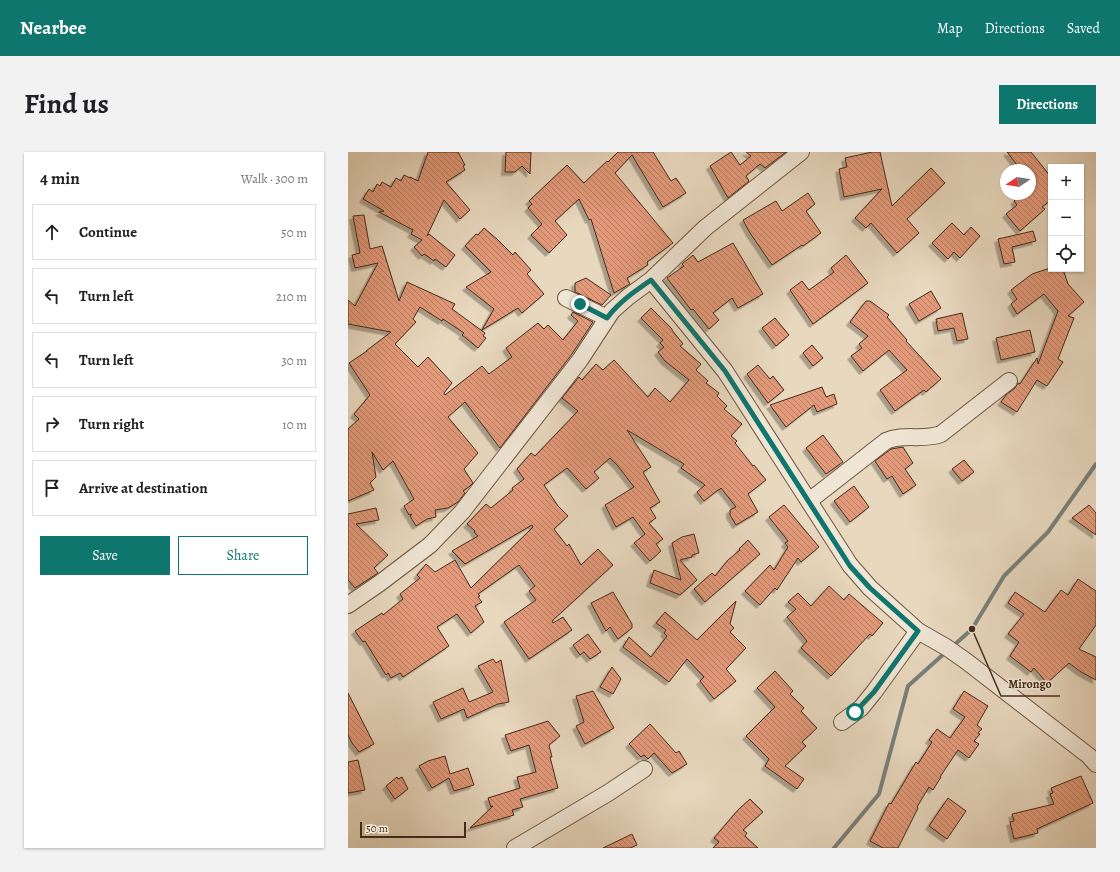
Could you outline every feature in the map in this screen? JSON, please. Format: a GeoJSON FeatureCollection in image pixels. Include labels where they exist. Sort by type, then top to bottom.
{"type":"FeatureCollection","features":[{"type":"Feature","properties":{"kind":"street"},"geometry":{"type":"LineString","coordinates":[[348,605],[430,545],[462,512],[580,360],[607,318],[620,303],[651,280],[705,228],[801,152]]}},
{"type":"Feature","properties":{"kind":"street"},"geometry":{"type":"LineString","coordinates":[[651,280],[725,371],[850,566],[870,588],[918,631],[946,647],[966,661],[1089,756],[1096,764]]}},
{"type":"Feature","properties":{"kind":"street"},"geometry":{"type":"LineString","coordinates":[[566,298],[607,318]]}},
{"type":"Feature","properties":{"kind":"street"},"geometry":{"type":"LineString","coordinates":[[809,501],[886,441],[897,438],[928,437],[941,434],[1009,381]]}},
{"type":"Feature","properties":{"kind":"street"},"geometry":{"type":"LineString","coordinates":[[842,722],[861,708],[918,631]]}},
{"type":"Feature","properties":{"kind":"street"},"geometry":{"type":"LineString","coordinates":[[515,848],[644,770]]}},
{"type":"Feature","properties":{"kind":"building"},"geometry":{"type":"Polygon","coordinates":[[[428,152],[458,152],[465,165],[463,166],[465,170],[446,182],[470,210],[460,219],[444,200],[427,236],[429,234],[455,255],[446,267],[435,259],[434,261],[424,254],[422,256],[414,247],[422,240],[411,234],[413,230],[379,212],[384,211],[363,199],[369,189],[373,192],[377,184],[380,186],[382,182],[391,187],[396,178],[401,181],[404,175],[418,181],[428,152]]]}},
{"type":"Feature","properties":{"kind":"building"},"geometry":{"type":"Polygon","coordinates":[[[506,152],[531,152],[530,174],[522,166],[515,172],[505,172],[506,152]]]}},
{"type":"Feature","properties":{"kind":"building"},"geometry":{"type":"Polygon","coordinates":[[[618,152],[653,152],[671,181],[676,178],[686,193],[663,207],[632,155],[615,173],[673,243],[647,262],[648,265],[627,278],[630,284],[614,293],[591,219],[589,220],[579,199],[555,221],[567,235],[549,253],[531,235],[542,224],[528,208],[532,204],[529,201],[567,165],[584,183],[618,152]]]}},
{"type":"Feature","properties":{"kind":"building"},"geometry":{"type":"Polygon","coordinates":[[[731,152],[740,165],[751,156],[746,152],[786,152],[765,168],[760,164],[746,176],[749,181],[728,198],[710,166],[731,152]]]}},
{"type":"Feature","properties":{"kind":"building"},"geometry":{"type":"Polygon","coordinates":[[[872,152],[880,152],[892,206],[931,168],[945,183],[907,219],[919,233],[897,253],[871,223],[866,228],[855,218],[882,189],[844,197],[839,169],[847,167],[845,158],[872,152]]]}},
{"type":"Feature","properties":{"kind":"building"},"geometry":{"type":"Polygon","coordinates":[[[1007,152],[1031,152],[1048,173],[1048,202],[1042,207],[1045,209],[1020,231],[1006,214],[1017,205],[1014,201],[1015,200],[1036,200],[1036,164],[1016,164],[1007,152]]]}},
{"type":"Feature","properties":{"kind":"building"},"geometry":{"type":"Polygon","coordinates":[[[808,193],[815,204],[806,211],[821,233],[772,265],[743,220],[776,201],[782,211],[808,193]]]}},
{"type":"Feature","properties":{"kind":"building"},"geometry":{"type":"Polygon","coordinates":[[[364,215],[370,249],[382,246],[399,301],[407,282],[455,304],[452,309],[485,333],[483,336],[486,338],[478,348],[462,335],[464,333],[443,319],[442,321],[420,307],[413,319],[416,322],[395,344],[418,367],[428,357],[452,383],[444,393],[445,395],[482,366],[489,374],[512,357],[506,348],[538,323],[544,329],[548,325],[563,340],[578,321],[571,315],[573,312],[593,322],[572,354],[500,448],[465,402],[448,417],[478,453],[464,469],[473,483],[463,491],[465,493],[458,502],[448,508],[435,510],[436,517],[427,519],[416,526],[410,516],[412,514],[409,515],[404,506],[414,499],[393,461],[383,470],[372,452],[376,477],[370,483],[374,490],[348,501],[348,429],[359,419],[354,414],[370,395],[349,363],[391,332],[348,324],[348,300],[355,306],[378,263],[355,268],[352,255],[360,253],[353,216],[364,215]]]}},
{"type":"Feature","properties":{"kind":"building"},"geometry":{"type":"Polygon","coordinates":[[[952,223],[964,235],[971,227],[980,236],[960,258],[954,252],[948,259],[932,243],[952,223]]]}},
{"type":"Feature","properties":{"kind":"building"},"geometry":{"type":"Polygon","coordinates":[[[484,228],[513,255],[515,252],[531,270],[527,274],[544,294],[522,313],[518,308],[482,330],[494,309],[466,287],[491,272],[465,246],[484,228]]]}},
{"type":"Feature","properties":{"kind":"building"},"geometry":{"type":"Polygon","coordinates":[[[1033,231],[1036,241],[1012,247],[1015,262],[1004,264],[998,239],[1033,231]]]}},
{"type":"Feature","properties":{"kind":"building"},"geometry":{"type":"Polygon","coordinates":[[[733,243],[763,294],[738,308],[732,298],[713,313],[719,320],[709,329],[693,309],[691,310],[667,278],[684,266],[682,264],[693,255],[698,262],[733,243]]]}},
{"type":"Feature","properties":{"kind":"building"},"geometry":{"type":"Polygon","coordinates":[[[846,255],[868,283],[813,324],[790,290],[802,281],[809,290],[834,272],[831,268],[846,255]]]}},
{"type":"Feature","properties":{"kind":"building"},"geometry":{"type":"Polygon","coordinates":[[[1047,269],[1048,272],[1064,272],[1068,284],[1084,302],[1068,316],[1074,318],[1058,359],[1063,362],[1047,386],[1037,380],[1017,412],[1001,402],[1018,383],[1020,384],[1037,358],[1038,364],[1058,311],[1044,294],[1017,314],[1011,304],[1017,299],[1011,290],[1032,274],[1047,269]]]}},
{"type":"Feature","properties":{"kind":"building"},"geometry":{"type":"Polygon","coordinates":[[[586,278],[611,295],[602,305],[575,292],[575,283],[586,278]]]}},
{"type":"Feature","properties":{"kind":"building"},"geometry":{"type":"Polygon","coordinates":[[[931,291],[941,308],[919,321],[909,304],[931,291]]]}},
{"type":"Feature","properties":{"kind":"building"},"geometry":{"type":"Polygon","coordinates":[[[866,301],[870,301],[889,315],[887,317],[907,340],[906,341],[941,379],[926,392],[924,390],[895,411],[880,390],[907,370],[889,350],[863,371],[851,356],[862,348],[859,344],[868,336],[850,322],[866,301]]]}},
{"type":"Feature","properties":{"kind":"building"},"geometry":{"type":"Polygon","coordinates":[[[651,308],[672,329],[683,344],[680,346],[701,364],[696,370],[708,381],[706,383],[719,393],[717,396],[727,406],[724,409],[742,424],[731,436],[737,441],[735,443],[766,480],[748,494],[758,512],[736,525],[730,515],[730,510],[736,507],[721,488],[704,501],[697,492],[705,485],[681,468],[684,464],[627,430],[651,467],[643,472],[660,502],[650,508],[656,518],[649,523],[663,539],[656,544],[661,551],[650,561],[634,543],[645,534],[633,517],[616,527],[605,505],[634,487],[610,458],[594,472],[599,478],[586,489],[567,468],[544,485],[558,506],[568,516],[554,529],[567,546],[569,544],[581,565],[598,549],[613,565],[552,621],[553,623],[563,617],[572,630],[529,659],[504,622],[536,600],[529,591],[535,586],[519,565],[478,594],[480,596],[478,597],[482,602],[475,606],[484,622],[471,633],[457,614],[437,627],[449,646],[403,677],[400,673],[391,678],[388,673],[386,675],[365,641],[363,642],[355,631],[382,613],[383,615],[403,599],[400,594],[420,578],[417,575],[426,564],[435,572],[455,560],[471,588],[533,527],[532,525],[465,564],[452,551],[478,536],[467,524],[486,504],[491,508],[524,479],[517,469],[531,453],[535,456],[578,411],[562,398],[579,377],[582,380],[596,364],[603,370],[614,360],[648,397],[655,388],[670,402],[689,380],[665,361],[658,352],[664,347],[660,343],[663,340],[641,318],[651,308]]]}},
{"type":"Feature","properties":{"kind":"building"},"geometry":{"type":"Polygon","coordinates":[[[962,313],[968,339],[957,341],[954,328],[938,331],[936,319],[962,313]]]}},
{"type":"Feature","properties":{"kind":"building"},"geometry":{"type":"Polygon","coordinates":[[[775,318],[789,335],[776,346],[762,328],[775,318]]]}},
{"type":"Feature","properties":{"kind":"building"},"geometry":{"type":"Polygon","coordinates":[[[1030,330],[1035,352],[1001,360],[996,338],[1030,330]]]}},
{"type":"Feature","properties":{"kind":"building"},"geometry":{"type":"Polygon","coordinates":[[[812,345],[823,358],[813,366],[803,353],[812,345]]]}},
{"type":"Feature","properties":{"kind":"building"},"geometry":{"type":"Polygon","coordinates":[[[758,365],[770,379],[773,376],[784,390],[768,403],[747,374],[758,365]]]}},
{"type":"Feature","properties":{"kind":"building"},"geometry":{"type":"Polygon","coordinates":[[[822,387],[826,397],[834,394],[837,404],[817,412],[814,405],[786,427],[770,405],[822,387]]]}},
{"type":"Feature","properties":{"kind":"building"},"geometry":{"type":"Polygon","coordinates":[[[823,435],[843,462],[826,474],[806,448],[823,435]]]}},
{"type":"Feature","properties":{"kind":"building"},"geometry":{"type":"Polygon","coordinates":[[[903,447],[913,463],[905,469],[916,485],[903,494],[892,476],[887,479],[875,461],[891,449],[903,447]]]}},
{"type":"Feature","properties":{"kind":"building"},"geometry":{"type":"Polygon","coordinates":[[[964,460],[974,472],[962,481],[952,469],[964,460]]]}},
{"type":"Feature","properties":{"kind":"building"},"geometry":{"type":"Polygon","coordinates":[[[854,486],[869,507],[850,522],[834,501],[854,486]]]}},
{"type":"Feature","properties":{"kind":"building"},"geometry":{"type":"Polygon","coordinates":[[[784,505],[819,547],[801,562],[798,558],[777,590],[775,588],[760,605],[745,591],[770,565],[774,570],[788,547],[785,543],[788,541],[769,517],[784,505]]]}},
{"type":"Feature","properties":{"kind":"building"},"geometry":{"type":"Polygon","coordinates":[[[1089,505],[1096,513],[1096,535],[1072,518],[1089,505]]]}},
{"type":"Feature","properties":{"kind":"building"},"geometry":{"type":"Polygon","coordinates":[[[376,508],[379,520],[356,524],[388,555],[374,568],[378,573],[355,588],[348,580],[348,514],[376,508]]]}},
{"type":"Feature","properties":{"kind":"building"},"geometry":{"type":"Polygon","coordinates":[[[694,534],[699,553],[692,555],[692,557],[680,560],[697,580],[680,595],[650,583],[654,570],[681,580],[672,543],[682,537],[694,534]]]}},
{"type":"Feature","properties":{"kind":"building"},"geometry":{"type":"Polygon","coordinates":[[[748,540],[760,554],[705,602],[694,589],[712,573],[715,576],[728,560],[740,550],[739,549],[748,540]]]}},
{"type":"Feature","properties":{"kind":"building"},"geometry":{"type":"Polygon","coordinates":[[[1078,579],[1096,591],[1096,625],[1079,649],[1096,657],[1096,680],[1081,672],[1069,663],[1047,683],[1034,668],[1031,672],[1010,656],[1019,642],[1008,634],[1024,614],[1008,603],[1015,592],[1045,612],[1061,590],[1068,595],[1078,579]]]}},
{"type":"Feature","properties":{"kind":"building"},"geometry":{"type":"Polygon","coordinates":[[[829,586],[844,600],[849,594],[883,623],[872,636],[870,634],[831,676],[801,648],[807,641],[787,617],[796,609],[788,602],[798,593],[811,606],[829,586]]]}},
{"type":"Feature","properties":{"kind":"building"},"geometry":{"type":"Polygon","coordinates":[[[613,592],[632,624],[632,628],[618,639],[610,627],[606,631],[591,603],[613,592]]]}},
{"type":"Feature","properties":{"kind":"building"},"geometry":{"type":"Polygon","coordinates":[[[736,601],[730,624],[734,628],[730,632],[746,648],[726,669],[736,681],[714,699],[700,681],[704,677],[687,659],[669,682],[623,647],[629,637],[651,657],[667,636],[664,633],[666,630],[656,623],[665,612],[697,640],[736,601]]]}},
{"type":"Feature","properties":{"kind":"building"},"geometry":{"type":"Polygon","coordinates":[[[588,634],[601,652],[590,659],[584,652],[580,655],[573,645],[588,634]]]}},
{"type":"Feature","properties":{"kind":"building"},"geometry":{"type":"Polygon","coordinates":[[[493,659],[496,663],[501,660],[509,702],[498,704],[467,718],[464,709],[441,719],[433,702],[463,688],[469,702],[493,692],[478,666],[493,659]]]}},
{"type":"Feature","properties":{"kind":"building"},"geometry":{"type":"Polygon","coordinates":[[[612,667],[621,679],[613,694],[600,687],[612,667]]]}},
{"type":"Feature","properties":{"kind":"building"},"geometry":{"type":"Polygon","coordinates":[[[775,671],[793,691],[790,694],[804,708],[801,711],[817,728],[802,742],[806,746],[785,766],[804,779],[797,789],[765,766],[769,759],[746,736],[775,707],[757,688],[775,671]]]}},
{"type":"Feature","properties":{"kind":"building"},"geometry":{"type":"Polygon","coordinates":[[[593,691],[614,728],[585,744],[576,726],[584,722],[576,696],[593,691]]]}},
{"type":"Feature","properties":{"kind":"building"},"geometry":{"type":"Polygon","coordinates":[[[964,691],[988,706],[977,725],[982,729],[974,741],[979,744],[969,758],[958,750],[933,790],[929,787],[917,807],[918,808],[898,848],[883,848],[870,841],[889,803],[891,804],[916,762],[918,764],[932,742],[929,740],[937,729],[950,738],[965,717],[953,709],[964,691]]]}},
{"type":"Feature","properties":{"kind":"building"},"geometry":{"type":"Polygon","coordinates":[[[348,693],[374,744],[359,752],[348,735],[348,693]]]}},
{"type":"Feature","properties":{"kind":"building"},"geometry":{"type":"Polygon","coordinates":[[[548,721],[560,736],[549,745],[552,757],[550,757],[558,788],[520,799],[523,807],[512,810],[514,815],[470,828],[493,806],[491,807],[488,798],[520,788],[517,777],[536,772],[529,745],[511,751],[505,735],[548,721]]]}},
{"type":"Feature","properties":{"kind":"building"},"geometry":{"type":"Polygon","coordinates":[[[650,724],[676,753],[679,751],[687,764],[672,773],[654,753],[648,759],[644,755],[641,757],[629,744],[650,724]]]}},
{"type":"Feature","properties":{"kind":"building"},"geometry":{"type":"Polygon","coordinates":[[[445,756],[450,774],[468,768],[474,785],[454,791],[449,778],[432,788],[419,766],[428,761],[445,756]]]}},
{"type":"Feature","properties":{"kind":"building"},"geometry":{"type":"Polygon","coordinates":[[[358,760],[365,790],[348,793],[348,762],[358,760]]]}},
{"type":"Feature","properties":{"kind":"building"},"geometry":{"type":"Polygon","coordinates":[[[1081,776],[1093,803],[1037,829],[1038,833],[1014,839],[1010,822],[1014,821],[1012,814],[1054,804],[1050,794],[1053,793],[1051,788],[1081,776]]]}},
{"type":"Feature","properties":{"kind":"building"},"geometry":{"type":"Polygon","coordinates":[[[397,777],[398,779],[402,777],[408,789],[395,799],[386,786],[397,777]]]}},
{"type":"Feature","properties":{"kind":"building"},"geometry":{"type":"Polygon","coordinates":[[[948,798],[966,811],[947,839],[929,826],[948,798]]]}},
{"type":"Feature","properties":{"kind":"building"},"geometry":{"type":"Polygon","coordinates":[[[750,799],[763,812],[743,830],[747,833],[745,836],[758,848],[713,848],[719,842],[714,838],[738,810],[750,799]]]}},
{"type":"Feature","properties":{"kind":"building"},"geometry":{"type":"Polygon","coordinates":[[[632,834],[637,845],[630,848],[603,848],[632,834]]]}},
{"type":"Feature","properties":{"kind":"waterway"},"geometry":{"type":"LineString","coordinates":[[952,647],[972,629],[1004,576],[1048,532],[1096,464]]}},
{"type":"Feature","properties":{"kind":"waterway"},"geometry":{"type":"LineString","coordinates":[[834,848],[879,794],[908,686],[947,651]]}},
{"type":"Feature","properties":{"kind":"place","name":"Mirongo"},"geometry":{"type":"Point","coordinates":[972,629]}},
{"type":"Feature","properties":{"kind":"route"},"geometry":{"type":"LineString","coordinates":[[580,304],[607,318],[620,303],[651,280],[725,371],[850,566],[870,588],[918,631],[874,692],[861,708],[855,712]]}}]}
